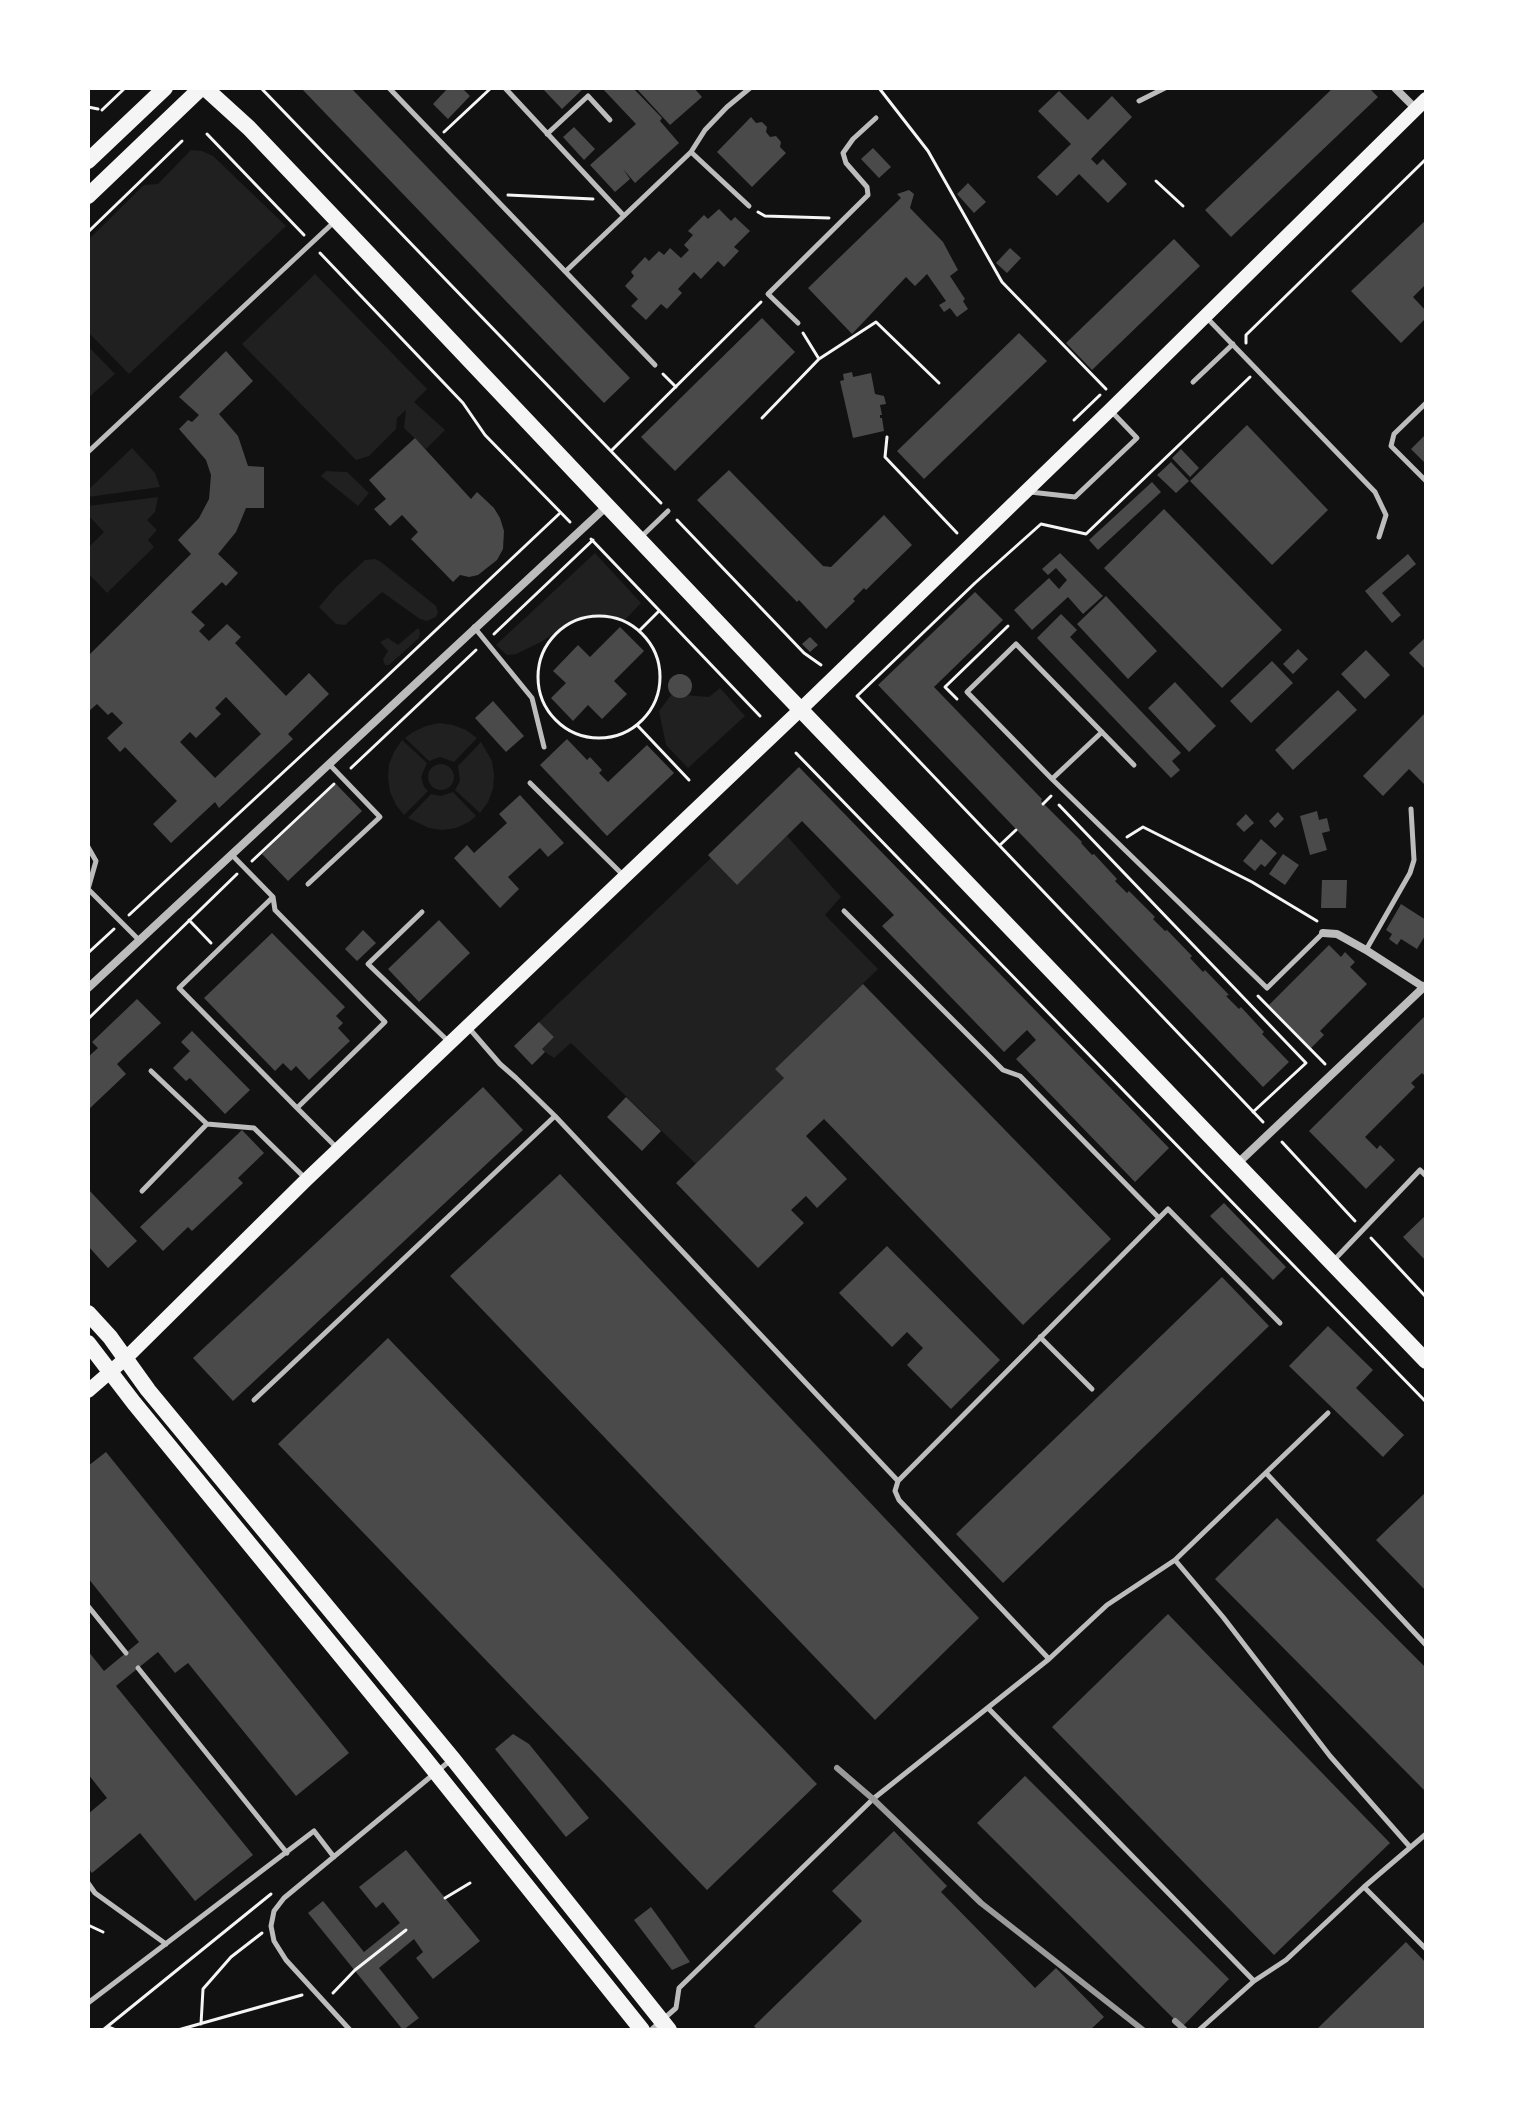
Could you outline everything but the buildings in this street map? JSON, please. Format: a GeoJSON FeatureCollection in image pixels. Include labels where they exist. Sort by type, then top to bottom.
{"type":"FeatureCollection","features":[{"type":"Feature","properties":{"kind":"main road"},"geometry":{"type":"LineString","coordinates":[[88,161],[165,88]]}},
{"type":"Feature","properties":{"kind":"main road"},"geometry":{"type":"LineString","coordinates":[[88,196],[203,88],[249,128],[1426,1361]]}},
{"type":"Feature","properties":{"kind":"main road"},"geometry":{"type":"LineString","coordinates":[[88,1391],[125,1359],[338,1149],[801,709],[1421,104]]}},
{"type":"Feature","properties":{"kind":"main road"},"geometry":{"type":"LineString","coordinates":[[88,1313],[453,1759],[660,2027]]}},
{"type":"Feature","properties":{"kind":"main road"},"geometry":{"type":"LineString","coordinates":[[88,1343],[642,2030]]}},
{"type":"Feature","properties":{"kind":"street"},"geometry":{"type":"LineString","coordinates":[[1395,88],[1421,104]]}},
{"type":"Feature","properties":{"kind":"street"},"geometry":{"type":"LineString","coordinates":[[88,988],[608,505]]}},
{"type":"Feature","properties":{"kind":"street"},"geometry":{"type":"LineString","coordinates":[[1237,1164],[1425,987],[1337,934],[1323,933]]}},
{"type":"Feature","properties":{"kind":"lane"},"geometry":{"type":"LineString","coordinates":[[389,88],[655,365]]}},
{"type":"Feature","properties":{"kind":"lane"},"geometry":{"type":"LineString","coordinates":[[505,88],[625,216]]}},
{"type":"Feature","properties":{"kind":"lane"},"geometry":{"type":"LineString","coordinates":[[566,271],[691,152],[705,130],[750,88]]}},
{"type":"Feature","properties":{"kind":"lane"},"geometry":{"type":"LineString","coordinates":[[1139,101],[1165,88]]}},
{"type":"Feature","properties":{"kind":"lane"},"geometry":{"type":"LineString","coordinates":[[547,134],[588,96],[610,120]]}},
{"type":"Feature","properties":{"kind":"lane"},"geometry":{"type":"LineString","coordinates":[[798,323],[768,294],[868,195],[867,187],[846,163],[843,153],[876,118]]}},
{"type":"Feature","properties":{"kind":"lane"},"geometry":{"type":"LineString","coordinates":[[691,152],[749,206]]}},
{"type":"Feature","properties":{"kind":"lane"},"geometry":{"type":"LineString","coordinates":[[88,452],[336,220]]}},
{"type":"Feature","properties":{"kind":"lane"},"geometry":{"type":"LineString","coordinates":[[1206,317],[1375,492],[1386,515],[1379,537]]}},
{"type":"Feature","properties":{"kind":"lane"},"geometry":{"type":"LineString","coordinates":[[1193,382],[1233,344]]}},
{"type":"Feature","properties":{"kind":"lane"},"geometry":{"type":"LineString","coordinates":[[1426,403],[1394,434],[1391,446],[1426,481]]}},
{"type":"Feature","properties":{"kind":"lane"},"geometry":{"type":"LineString","coordinates":[[1025,492],[1075,497],[1137,438],[1110,410]]}},
{"type":"Feature","properties":{"kind":"lane"},"geometry":{"type":"LineString","coordinates":[[640,539],[668,511]]}},
{"type":"Feature","properties":{"kind":"lane"},"geometry":{"type":"LineString","coordinates":[[474,627],[532,698],[544,747]]}},
{"type":"Feature","properties":{"kind":"lane"},"geometry":{"type":"LineString","coordinates":[[1134,765],[1016,644],[967,692],[1267,988],[1323,933]]}},
{"type":"Feature","properties":{"kind":"lane"},"geometry":{"type":"LineString","coordinates":[[1052,779],[1102,732]]}},
{"type":"Feature","properties":{"kind":"lane"},"geometry":{"type":"LineString","coordinates":[[308,884],[380,817],[329,763]]}},
{"type":"Feature","properties":{"kind":"lane"},"geometry":{"type":"LineString","coordinates":[[530,783],[625,877]]}},
{"type":"Feature","properties":{"kind":"lane"},"geometry":{"type":"LineString","coordinates":[[1366,950],[1410,873],[1414,860],[1411,809]]}},
{"type":"Feature","properties":{"kind":"lane"},"geometry":{"type":"LineString","coordinates":[[88,847],[96,861],[88,889],[139,940]]}},
{"type":"Feature","properties":{"kind":"lane"},"geometry":{"type":"LineString","coordinates":[[231,854],[273,897],[275,910],[385,1022],[297,1108]]}},
{"type":"Feature","properties":{"kind":"lane"},"geometry":{"type":"LineString","coordinates":[[273,897],[179,988],[338,1149]]}},
{"type":"Feature","properties":{"kind":"lane"},"geometry":{"type":"LineString","coordinates":[[844,911],[1003,1070],[1020,1076],[1159,1218]]}},
{"type":"Feature","properties":{"kind":"lane"},"geometry":{"type":"LineString","coordinates":[[422,912],[368,964],[450,1043]]}},
{"type":"Feature","properties":{"kind":"lane"},"geometry":{"type":"LineString","coordinates":[[467,1026],[898,1481]]}},
{"type":"Feature","properties":{"kind":"lane"},"geometry":{"type":"LineString","coordinates":[[151,1071],[207,1124],[254,1128],[306,1180]]}},
{"type":"Feature","properties":{"kind":"lane"},"geometry":{"type":"LineString","coordinates":[[254,1400],[555,1116]]}},
{"type":"Feature","properties":{"kind":"lane"},"geometry":{"type":"LineString","coordinates":[[142,1191],[207,1124]]}},
{"type":"Feature","properties":{"kind":"lane"},"geometry":{"type":"LineString","coordinates":[[1331,1262],[1423,1168],[1426,1176]]}},
{"type":"Feature","properties":{"kind":"lane"},"geometry":{"type":"LineString","coordinates":[[1049,1659],[899,1500],[895,1491],[898,1481],[1168,1209],[1280,1323]]}},
{"type":"Feature","properties":{"kind":"lane"},"geometry":{"type":"LineString","coordinates":[[1040,1337],[1092,1389]]}},
{"type":"Feature","properties":{"kind":"lane"},"geometry":{"type":"LineString","coordinates":[[660,2027],[676,2008],[679,1988],[873,1799],[1049,1659],[1107,1605],[1175,1560],[1328,1413]]}},
{"type":"Feature","properties":{"kind":"lane"},"geometry":{"type":"LineString","coordinates":[[1266,1473],[1426,1645]]}},
{"type":"Feature","properties":{"kind":"lane"},"geometry":{"type":"LineString","coordinates":[[1175,1560],[1330,1756],[1410,1847]]}},
{"type":"Feature","properties":{"kind":"lane"},"geometry":{"type":"LineString","coordinates":[[88,1606],[126,1653]]}},
{"type":"Feature","properties":{"kind":"lane"},"geometry":{"type":"LineString","coordinates":[[138,1668],[287,1853]]}},
{"type":"Feature","properties":{"kind":"lane"},"geometry":{"type":"LineString","coordinates":[[988,1708],[1254,1981]]}},
{"type":"Feature","properties":{"kind":"lane"},"geometry":{"type":"LineString","coordinates":[[350,2030],[286,1960],[274,1941],[271,1926],[274,1911],[284,1898],[453,1759]]}},
{"type":"Feature","properties":{"kind":"lane"},"geometry":{"type":"LineString","coordinates":[[88,2003],[314,1831],[334,1857]]}},
{"type":"Feature","properties":{"kind":"lane"},"geometry":{"type":"LineString","coordinates":[[1199,2030],[1254,1981],[1286,1960],[1426,1834]]}},
{"type":"Feature","properties":{"kind":"lane"},"geometry":{"type":"LineString","coordinates":[[88,1883],[95,1893],[166,1944]]}},
{"type":"Feature","properties":{"kind":"lane"},"geometry":{"type":"LineString","coordinates":[[1364,1887],[1426,1949]]}},
{"type":"Feature","properties":{"kind":"path"},"geometry":{"type":"LineString","coordinates":[[88,107],[100,109],[125,88]]}},
{"type":"Feature","properties":{"kind":"path"},"geometry":{"type":"LineString","coordinates":[[261,88],[804,653],[821,665]]}},
{"type":"Feature","properties":{"kind":"path"},"geometry":{"type":"LineString","coordinates":[[438,139],[491,88]]}},
{"type":"Feature","properties":{"kind":"path"},"geometry":{"type":"LineString","coordinates":[[879,88],[928,151],[1002,282],[1106,389]]}},
{"type":"Feature","properties":{"kind":"path"},"geometry":{"type":"LineString","coordinates":[[207,134],[463,403],[485,435],[560,513],[593,540],[760,716]]}},
{"type":"Feature","properties":{"kind":"path"},"geometry":{"type":"LineString","coordinates":[[88,232],[182,141]]}},
{"type":"Feature","properties":{"kind":"path"},"geometry":{"type":"LineString","coordinates":[[1426,159],[1246,335],[1251,376],[1086,534],[1041,524],[857,696],[1426,1297]]}},
{"type":"Feature","properties":{"kind":"path"},"geometry":{"type":"LineString","coordinates":[[1156,181],[1183,206]]}},
{"type":"Feature","properties":{"kind":"path"},"geometry":{"type":"LineString","coordinates":[[491,194],[497,188],[503,195],[608,198]]}},
{"type":"Feature","properties":{"kind":"path"},"geometry":{"type":"LineString","coordinates":[[749,206],[765,216],[845,218]]}},
{"type":"Feature","properties":{"kind":"path"},"geometry":{"type":"LineString","coordinates":[[611,451],[768,294]]}},
{"type":"Feature","properties":{"kind":"path"},"geometry":{"type":"LineString","coordinates":[[762,418],[819,359],[876,322],[939,383]]}},
{"type":"Feature","properties":{"kind":"path"},"geometry":{"type":"LineString","coordinates":[[798,323],[819,359]]}},
{"type":"Feature","properties":{"kind":"path"},"geometry":{"type":"LineString","coordinates":[[655,365],[676,387]]}},
{"type":"Feature","properties":{"kind":"path"},"geometry":{"type":"LineString","coordinates":[[887,437],[885,457],[957,533]]}},
{"type":"Feature","properties":{"kind":"path"},"geometry":{"type":"LineString","coordinates":[[88,953],[560,513]]}},
{"type":"Feature","properties":{"kind":"path"},"geometry":{"type":"LineString","coordinates":[[639,631],[660,610]]}},
{"type":"Feature","properties":{"kind":"path"},"geometry":{"type":"LineString","coordinates":[[596,615],[616,617],[639,631],[650,642],[659,661],[661,683],[655,703],[643,721],[627,732],[608,738],[588,738],[570,732],[554,720],[543,704],[537,685],[538,665],[545,647],[557,631],[575,620],[596,615]]}},
{"type":"Feature","properties":{"kind":"path"},"geometry":{"type":"LineString","coordinates":[[637,725],[689,780]]}},
{"type":"Feature","properties":{"kind":"path"},"geometry":{"type":"LineString","coordinates":[[796,753],[1426,1402]]}},
{"type":"Feature","properties":{"kind":"path"},"geometry":{"type":"LineString","coordinates":[[1043,804],[1051,796],[1306,1063],[1253,1112]]}},
{"type":"Feature","properties":{"kind":"path"},"geometry":{"type":"LineString","coordinates":[[1117,842],[1143,827],[1252,882],[1337,934]]}},
{"type":"Feature","properties":{"kind":"path"},"geometry":{"type":"LineString","coordinates":[[1000,845],[1016,830]]}},
{"type":"Feature","properties":{"kind":"path"},"geometry":{"type":"LineString","coordinates":[[189,920],[218,950]]}},
{"type":"Feature","properties":{"kind":"path"},"geometry":{"type":"LineString","coordinates":[[1267,988],[1257,997],[1333,1072]]}},
{"type":"Feature","properties":{"kind":"path"},"geometry":{"type":"LineString","coordinates":[[445,1898],[470,1883]]}},
{"type":"Feature","properties":{"kind":"path"},"geometry":{"type":"LineString","coordinates":[[106,2028],[278,1888]]}},
{"type":"Feature","properties":{"kind":"path"},"geometry":{"type":"LineString","coordinates":[[88,1925],[103,1932]]}},
{"type":"Feature","properties":{"kind":"path"},"geometry":{"type":"LineString","coordinates":[[201,2024],[203,1989],[231,1957],[271,1926]]}},
{"type":"Feature","properties":{"kind":"path"},"geometry":{"type":"LineString","coordinates":[[324,2002],[355,1970],[406,1930]]}},
{"type":"Feature","properties":{"kind":"path"},"geometry":{"type":"LineString","coordinates":[[178,2030],[315,1991]]}},
{"type":"Feature","properties":{"kind":"path"},"geometry":{"type":"LineString","coordinates":[[106,2028],[116,2030]]}},
{"type":"Feature","properties":{"kind":"shaded area"},"geometry":{"type":"Polygon","coordinates":[[[191,150],[213,156],[286,226],[129,374],[88,332],[88,240],[144,185],[158,184],[191,150]]]}},
{"type":"Feature","properties":{"kind":"shaded area"},"geometry":{"type":"Polygon","coordinates":[[[315,274],[427,389],[414,402],[445,430],[426,449],[404,428],[406,410],[397,418],[396,429],[369,456],[356,460],[242,344],[315,274]]]}},
{"type":"Feature","properties":{"kind":"shaded area"},"geometry":{"type":"Polygon","coordinates":[[[88,346],[115,374],[88,398],[88,346]]]}},
{"type":"Feature","properties":{"kind":"shaded area"},"geometry":{"type":"Polygon","coordinates":[[[132,448],[155,473],[160,487],[88,497],[88,490],[132,448]]]}},
{"type":"Feature","properties":{"kind":"shaded area"},"geometry":{"type":"Polygon","coordinates":[[[326,471],[347,472],[369,493],[358,506],[321,476],[326,471]]]}},
{"type":"Feature","properties":{"kind":"shaded area"},"geometry":{"type":"Polygon","coordinates":[[[158,497],[155,512],[147,520],[157,530],[148,540],[154,547],[107,593],[88,573],[88,548],[104,532],[88,515],[88,506],[158,497]]]}},
{"type":"Feature","properties":{"kind":"shaded area"},"geometry":{"type":"Polygon","coordinates":[[[595,553],[641,603],[624,621],[596,615],[575,620],[516,654],[507,655],[496,645],[595,553]]]}},
{"type":"Feature","properties":{"kind":"shaded area"},"geometry":{"type":"Polygon","coordinates":[[[375,559],[436,606],[436,617],[427,621],[420,619],[382,592],[345,625],[336,624],[319,607],[365,560],[375,559]]]}},
{"type":"Feature","properties":{"kind":"shaded area"},"geometry":{"type":"Polygon","coordinates":[[[418,628],[419,638],[389,665],[385,665],[383,659],[388,651],[380,642],[388,638],[398,645],[418,628]]]}},
{"type":"Feature","properties":{"kind":"shaded area"},"geometry":{"type":"Polygon","coordinates":[[[720,688],[745,716],[688,768],[666,745],[659,711],[672,694],[709,697],[720,688]]]}},
{"type":"Feature","properties":{"kind":"shaded area"},"geometry":{"type":"Polygon","coordinates":[[[439,723],[466,730],[477,738],[454,762],[440,757],[429,761],[405,738],[426,726],[439,723]]]}},
{"type":"Feature","properties":{"kind":"shaded area"},"geometry":{"type":"Polygon","coordinates":[[[402,740],[427,763],[421,777],[428,791],[404,815],[390,792],[388,778],[389,764],[402,740]]]}},
{"type":"Feature","properties":{"kind":"shaded area"},"geometry":{"type":"Polygon","coordinates":[[[481,742],[492,761],[494,775],[493,789],[480,813],[455,790],[460,781],[458,766],[481,742]]]}},
{"type":"Feature","properties":{"kind":"shaded area"},"geometry":{"type":"Polygon","coordinates":[[[441,764],[450,768],[454,777],[450,786],[441,790],[432,786],[428,777],[432,768],[441,764]]]}},
{"type":"Feature","properties":{"kind":"shaded area"},"geometry":{"type":"Polygon","coordinates":[[[453,792],[476,816],[469,822],[442,830],[429,828],[408,818],[431,794],[441,796],[453,792]]]}},
{"type":"Feature","properties":{"kind":"shaded area"},"geometry":{"type":"Polygon","coordinates":[[[787,836],[841,897],[825,915],[878,969],[775,1069],[784,1078],[696,1164],[571,1043],[554,1058],[545,1052],[542,1049],[554,1037],[539,1022],[711,858],[737,884],[787,836]]]}},
{"type":"Feature","properties":{"kind":"railway"},"geometry":{"type":"LineString","coordinates":[[837,1768],[981,1903],[1143,2030]]}},
{"type":"Feature","properties":{"kind":"railway"},"geometry":{"type":"LineString","coordinates":[[1175,2021],[1185,2030]]}}]}
